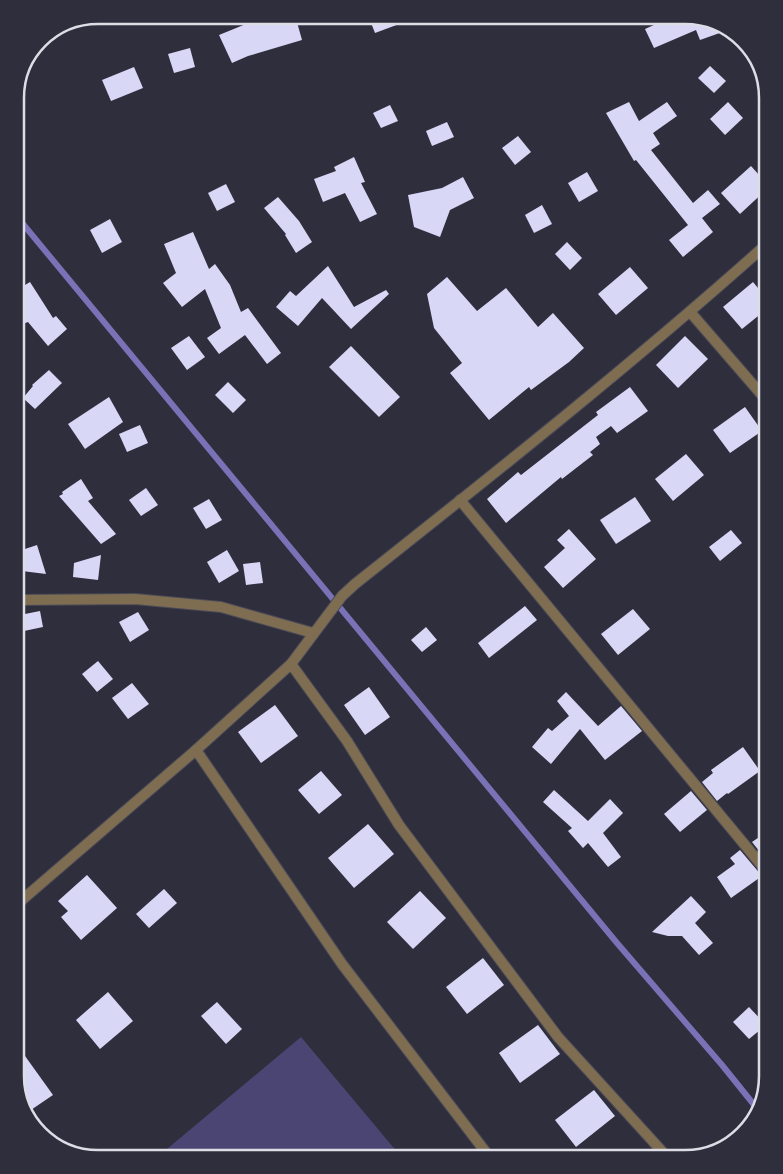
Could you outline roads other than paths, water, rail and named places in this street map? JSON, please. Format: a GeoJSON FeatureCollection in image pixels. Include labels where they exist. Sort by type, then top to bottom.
{"type":"FeatureCollection","features":[{"type":"Feature","properties":{"kind":"street"},"geometry":{"type":"LineString","coordinates":[[24,898],[196,750],[291,664],[342,596],[355,584],[691,312],[759,251]]}},
{"type":"Feature","properties":{"kind":"street"},"geometry":{"type":"LineString","coordinates":[[691,312],[759,391]]}},
{"type":"Feature","properties":{"kind":"street"},"geometry":{"type":"LineString","coordinates":[[460,500],[759,862]]}},
{"type":"Feature","properties":{"kind":"street"},"geometry":{"type":"LineString","coordinates":[[24,600],[134,599],[221,608],[313,633]]}},
{"type":"Feature","properties":{"kind":"street"},"geometry":{"type":"LineString","coordinates":[[291,664],[347,741],[399,825],[558,1037],[661,1150]]}},
{"type":"Feature","properties":{"kind":"street"},"geometry":{"type":"LineString","coordinates":[[196,750],[342,964],[484,1150]]}},
{"type":"Feature","properties":{"kind":"waterway"},"geometry":{"type":"LineString","coordinates":[[24,225],[617,943],[754,1105]]}}]}
